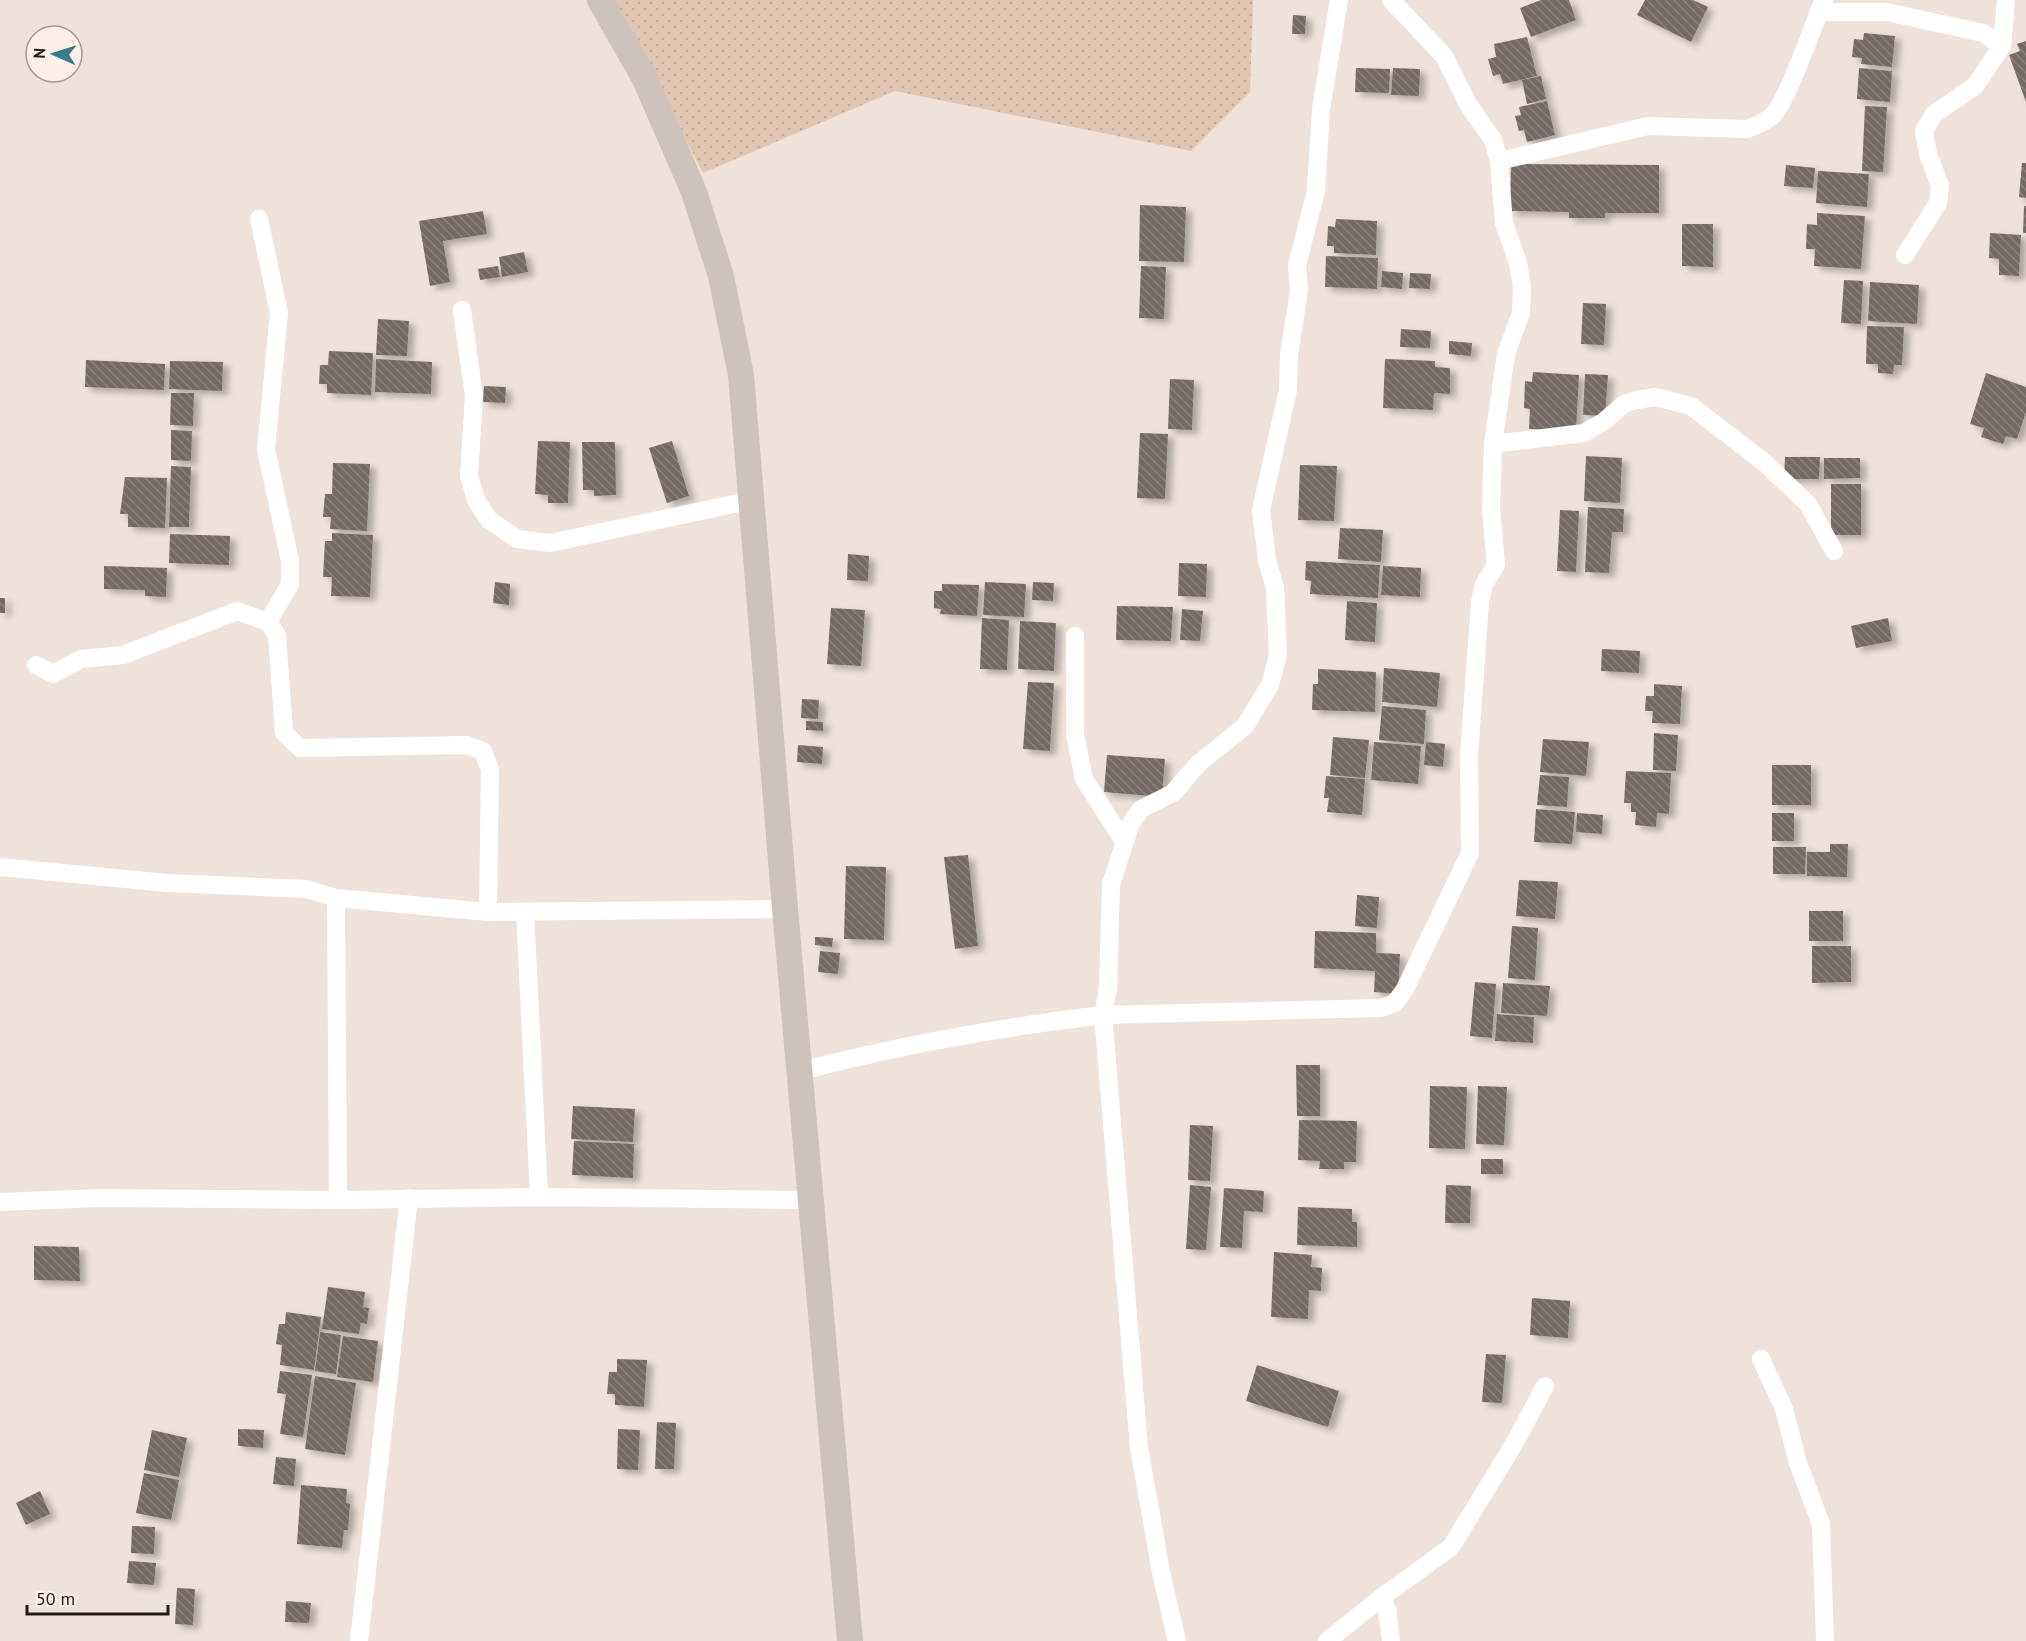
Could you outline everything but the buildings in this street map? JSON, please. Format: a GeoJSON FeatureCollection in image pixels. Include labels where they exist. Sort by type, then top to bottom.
{"type":"FeatureCollection","features":[{"type":"Feature","properties":{"kind":"main road"},"geometry":{"type":"LineString","coordinates":[[600,0],[645,79],[670,132],[713,250],[741,375],[785,909],[850,1641]]}},
{"type":"Feature","properties":{"kind":"street"},"geometry":{"type":"LineString","coordinates":[[1177,1641],[1162,1577],[1138,1448],[1103,1015],[1108,988],[1111,884],[1131,822],[1141,809],[1173,794],[1198,764],[1245,726],[1270,685],[1278,656],[1275,588],[1267,560],[1261,524],[1261,502],[1288,390],[1289,355],[1299,290],[1297,265],[1316,191],[1321,110],[1339,0]]}},
{"type":"Feature","properties":{"kind":"street"},"geometry":{"type":"LineString","coordinates":[[801,1071],[845,1059],[984,1032],[1103,1015],[1381,1008],[1395,1003],[1405,989],[1470,853],[1469,755],[1480,602],[1484,584],[1496,565],[1491,509],[1493,444],[1506,354],[1521,313],[1522,287],[1518,263],[1504,223],[1499,161],[1493,140],[1468,104],[1444,56],[1391,0]]}},
{"type":"Feature","properties":{"kind":"street"},"geometry":{"type":"LineString","coordinates":[[1905,255],[1938,203],[1940,186],[1928,154],[1924,131],[1934,114],[1975,86],[2002,46],[2006,0]]}},
{"type":"Feature","properties":{"kind":"street"},"geometry":{"type":"LineString","coordinates":[[1499,161],[1648,126],[1747,129],[1760,125],[1773,115],[1784,96],[1821,6],[1887,12],[1983,33],[2002,46]]}},
{"type":"Feature","properties":{"kind":"street"},"geometry":{"type":"LineString","coordinates":[[259,219],[279,313],[266,449],[290,561],[290,584],[268,622]]}},
{"type":"Feature","properties":{"kind":"street"},"geometry":{"type":"LineString","coordinates":[[462,310],[474,396],[469,476],[476,500],[489,520],[516,539],[550,543],[753,500]]}},
{"type":"Feature","properties":{"kind":"street"},"geometry":{"type":"LineString","coordinates":[[1493,444],[1584,433],[1603,422],[1624,404],[1637,400],[1655,397],[1691,406],[1765,463],[1808,504],[1834,550]]}},
{"type":"Feature","properties":{"kind":"street"},"geometry":{"type":"LineString","coordinates":[[36,665],[53,674],[81,659],[123,655],[237,611],[268,622],[277,635],[284,733],[300,748],[466,745],[483,751],[490,770],[488,912]]}},
{"type":"Feature","properties":{"kind":"street"},"geometry":{"type":"LineString","coordinates":[[1075,636],[1075,734],[1084,779],[1124,840]]}},
{"type":"Feature","properties":{"kind":"street"},"geometry":{"type":"LineString","coordinates":[[0,867],[167,883],[306,889],[336,898],[488,912],[785,909]]}},
{"type":"Feature","properties":{"kind":"street"},"geometry":{"type":"LineString","coordinates":[[336,898],[338,1200]]}},
{"type":"Feature","properties":{"kind":"street"},"geometry":{"type":"LineString","coordinates":[[525,912],[539,1197]]}},
{"type":"Feature","properties":{"kind":"street"},"geometry":{"type":"LineString","coordinates":[[0,1202],[99,1198],[338,1200],[539,1197],[812,1200]]}},
{"type":"Feature","properties":{"kind":"street"},"geometry":{"type":"LineString","coordinates":[[359,1641],[409,1198]]}},
{"type":"Feature","properties":{"kind":"street"},"geometry":{"type":"LineString","coordinates":[[1761,1359],[1784,1409],[1798,1463],[1821,1524],[1825,1641]]}},
{"type":"Feature","properties":{"kind":"street"},"geometry":{"type":"LineString","coordinates":[[1327,1641],[1382,1597],[1451,1547],[1514,1444],[1545,1386]]}},
{"type":"Feature","properties":{"kind":"street"},"geometry":{"type":"LineString","coordinates":[[1382,1597],[1387,1610],[1391,1641]]}},
{"type":"Feature","properties":{"kind":"shaded area"},"geometry":{"type":"Polygon","coordinates":[[[613,0],[1253,0],[1250,92],[1191,151],[895,91],[703,173],[613,0]]]}}]}
